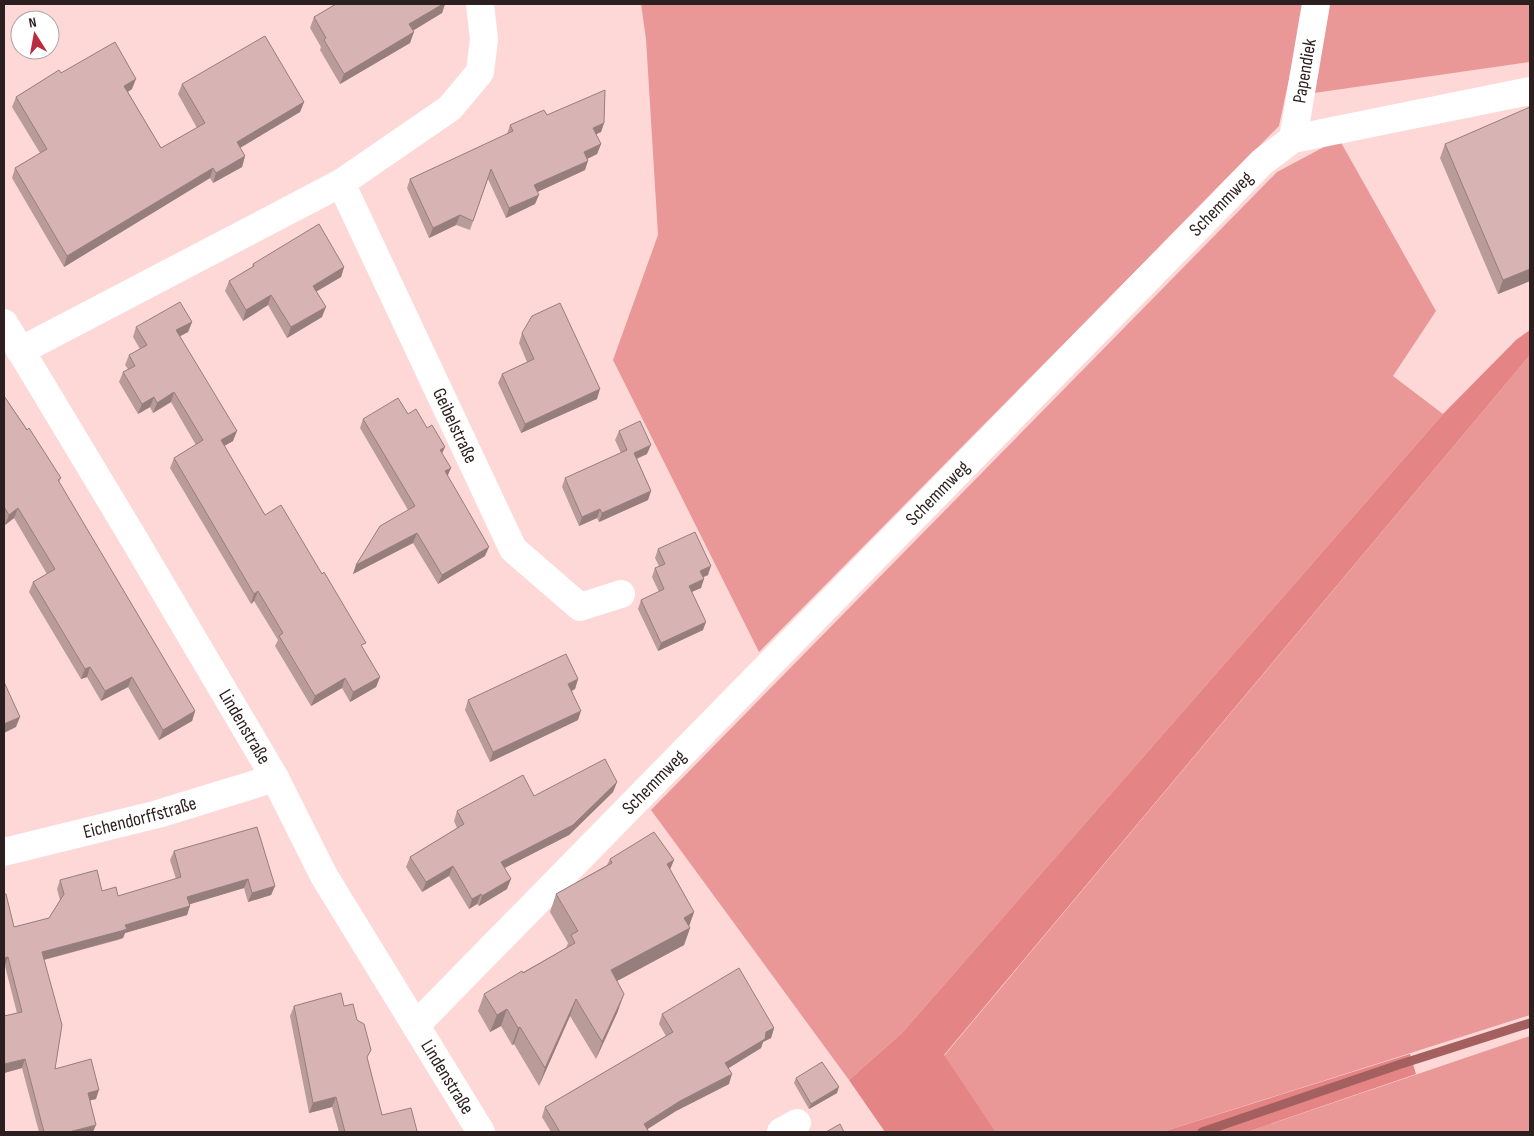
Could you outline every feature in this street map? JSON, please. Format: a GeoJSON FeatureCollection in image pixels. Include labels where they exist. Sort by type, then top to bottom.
{"type":"FeatureCollection","features":[{"type":"Feature","properties":{"kind":"street"},"geometry":{"type":"LineString","coordinates":[[20,351],[341,183],[450,108],[480,72],[484,39],[480,4]]}},
{"type":"Feature","properties":{"kind":"street","name":"Papendiek"},"geometry":{"type":"LineString","coordinates":[[1293,139],[1316,4]]}},
{"type":"Feature","properties":{"kind":"street","name":"Schemmweg"},"geometry":{"type":"LineString","coordinates":[[416,1025],[1262,162],[1293,139],[1530,91]]}},
{"type":"Feature","properties":{"kind":"street","name":"Geibelstraße"},"geometry":{"type":"LineString","coordinates":[[341,183],[513,549],[580,607],[621,594]]}},
{"type":"Feature","properties":{"kind":"street","name":"Lindenstraße"},"geometry":{"type":"LineString","coordinates":[[4,323],[275,778],[324,876],[481,1132]]}},
{"type":"Feature","properties":{"kind":"street","name":"Eichendorffstraße"},"geometry":{"type":"LineString","coordinates":[[4,852],[158,814],[275,778]]}},
{"type":"Feature","properties":{"kind":"shaded area"},"geometry":{"type":"Polygon","coordinates":[[[641,4],[1305,4],[1279,126],[759,652],[613,360],[658,235],[646,39],[641,4]]]}},
{"type":"Feature","properties":{"kind":"shaded area"},"geometry":{"type":"Polygon","coordinates":[[[1326,4],[1530,4],[1530,62],[1314,93],[1326,4]]]}},
{"type":"Feature","properties":{"kind":"shaded area"},"geometry":{"type":"Polygon","coordinates":[[[1339,139],[1436,311],[1393,376],[1443,414],[902,1033],[849,1080],[651,810],[1277,172],[1339,139]]]}},
{"type":"Feature","properties":{"kind":"shaded area"},"geometry":{"type":"Polygon","coordinates":[[[1530,330],[1530,355],[944,1055],[996,1132],[885,1132],[849,1080],[902,1033],[1443,414],[1516,340],[1530,330]]]}},
{"type":"Feature","properties":{"kind":"shaded area"},"geometry":{"type":"Polygon","coordinates":[[[1530,355],[1530,1015],[1162,1132],[996,1132],[944,1056],[1530,355]]]}},
{"type":"Feature","properties":{"kind":"shaded area"},"geometry":{"type":"Polygon","coordinates":[[[1530,1036],[1530,1132],[1247,1132],[1530,1036]]]}},
{"type":"Feature","properties":{"kind":"shaded area"},"geometry":{"type":"Polygon","coordinates":[[[1410,1054],[1416,1074],[1247,1132],[1162,1132],[1410,1054]]]}},
{"type":"Feature","properties":{"kind":"building"},"geometry":{"type":"Polygon","coordinates":[[[336,4],[443,4],[409,24],[414,32],[344,74],[324,40],[326,38],[314,17],[336,4]]]}},
{"type":"Feature","properties":{"kind":"building"},"geometry":{"type":"Polygon","coordinates":[[[265,36],[304,102],[237,142],[245,156],[216,173],[213,168],[67,256],[15,168],[47,149],[16,97],[59,70],[61,73],[115,42],[136,79],[124,86],[161,148],[205,123],[182,84],[265,36]]]}},
{"type":"Feature","properties":{"kind":"building"},"geometry":{"type":"Polygon","coordinates":[[[605,90],[604,123],[593,128],[601,144],[584,152],[588,161],[534,185],[539,195],[509,208],[491,169],[473,221],[460,215],[433,228],[410,179],[513,131],[510,125],[544,110],[547,115],[605,90]]]}},
{"type":"Feature","properties":{"kind":"building"},"geometry":{"type":"Polygon","coordinates":[[[1530,107],[1530,269],[1503,280],[1445,144],[1530,107]]]}},
{"type":"Feature","properties":{"kind":"building"},"geometry":{"type":"Polygon","coordinates":[[[319,224],[344,267],[313,286],[326,307],[291,327],[271,295],[246,310],[229,281],[254,266],[253,264],[319,224]]]}},
{"type":"Feature","properties":{"kind":"building"},"geometry":{"type":"Polygon","coordinates":[[[180,302],[192,322],[176,330],[237,431],[221,440],[265,515],[281,505],[366,643],[361,645],[380,677],[353,692],[345,678],[315,696],[279,636],[283,633],[258,591],[254,594],[174,458],[203,440],[174,392],[157,403],[154,397],[142,404],[123,372],[135,366],[129,355],[147,345],[136,327],[180,302]]]}},
{"type":"Feature","properties":{"kind":"building"},"geometry":{"type":"Polygon","coordinates":[[[560,303],[600,389],[525,424],[502,374],[534,359],[522,333],[532,316],[560,303]]]}},
{"type":"Feature","properties":{"kind":"building"},"geometry":{"type":"Polygon","coordinates":[[[4,396],[27,430],[29,428],[61,478],[58,480],[195,711],[163,730],[132,677],[105,691],[90,667],[85,669],[33,582],[55,569],[18,508],[9,515],[4,507],[4,396]]]}},
{"type":"Feature","properties":{"kind":"building"},"geometry":{"type":"Polygon","coordinates":[[[398,398],[408,414],[416,409],[427,428],[432,425],[445,447],[440,450],[451,468],[445,471],[489,547],[442,575],[417,533],[356,565],[380,526],[415,506],[363,419],[398,398]]]}},
{"type":"Feature","properties":{"kind":"building"},"geometry":{"type":"Polygon","coordinates":[[[640,421],[651,445],[634,453],[651,491],[602,513],[600,509],[582,517],[565,478],[627,450],[619,431],[640,421]]]}},
{"type":"Feature","properties":{"kind":"building"},"geometry":{"type":"Polygon","coordinates":[[[695,532],[711,566],[700,571],[704,579],[689,586],[706,622],[661,643],[641,600],[664,589],[655,568],[665,564],[658,549],[695,532]]]}},
{"type":"Feature","properties":{"kind":"building"},"geometry":{"type":"Polygon","coordinates":[[[566,654],[578,679],[568,684],[581,711],[493,752],[468,700],[566,654]]]}},
{"type":"Feature","properties":{"kind":"building"},"geometry":{"type":"Polygon","coordinates":[[[4,682],[20,717],[4,724],[4,682]]]}},
{"type":"Feature","properties":{"kind":"building"},"geometry":{"type":"Polygon","coordinates":[[[605,759],[617,782],[573,825],[501,862],[511,879],[482,896],[481,894],[472,899],[453,866],[426,882],[410,857],[464,824],[457,811],[523,775],[534,796],[605,759]]]}},
{"type":"Feature","properties":{"kind":"building"},"geometry":{"type":"Polygon","coordinates":[[[257,827],[275,886],[252,893],[248,879],[187,897],[190,906],[125,925],[127,929],[42,952],[62,1025],[55,1069],[91,1059],[99,1090],[88,1093],[96,1125],[69,1132],[44,1132],[25,1059],[5,1064],[4,1059],[4,1016],[22,1012],[8,957],[4,958],[4,894],[6,894],[14,927],[49,918],[64,894],[60,880],[97,870],[102,891],[116,887],[118,896],[181,877],[174,851],[257,827]]]}},
{"type":"Feature","properties":{"kind":"building"},"geometry":{"type":"Polygon","coordinates":[[[654,832],[674,860],[667,864],[694,912],[684,918],[690,928],[611,970],[624,994],[602,1042],[576,999],[545,1068],[507,1009],[497,1015],[484,994],[575,943],[571,935],[578,931],[556,894],[612,863],[610,859],[654,832]]]}},
{"type":"Feature","properties":{"kind":"building"},"geometry":{"type":"Polygon","coordinates":[[[739,968],[774,1028],[766,1032],[765,1039],[725,1063],[732,1074],[680,1101],[644,1124],[649,1132],[560,1132],[545,1107],[673,1032],[662,1014],[739,968]]]}},
{"type":"Feature","properties":{"kind":"building"},"geometry":{"type":"Polygon","coordinates":[[[341,993],[344,1006],[353,1004],[357,1020],[364,1024],[371,1050],[367,1057],[382,1115],[411,1108],[417,1131],[345,1132],[336,1097],[313,1103],[294,1006],[341,993]]]}},
{"type":"Feature","properties":{"kind":"building"},"geometry":{"type":"Polygon","coordinates":[[[822,1062],[839,1087],[811,1104],[796,1078],[822,1062]]]}},
{"type":"Feature","properties":{"kind":"building"},"geometry":{"type":"Polygon","coordinates":[[[840,1124],[844,1132],[826,1132],[840,1124]]]}},
{"type":"Feature","properties":{"kind":"waterway"},"geometry":{"type":"LineString","coordinates":[[1202,1132],[1398,1065],[1530,1023]]}}]}
